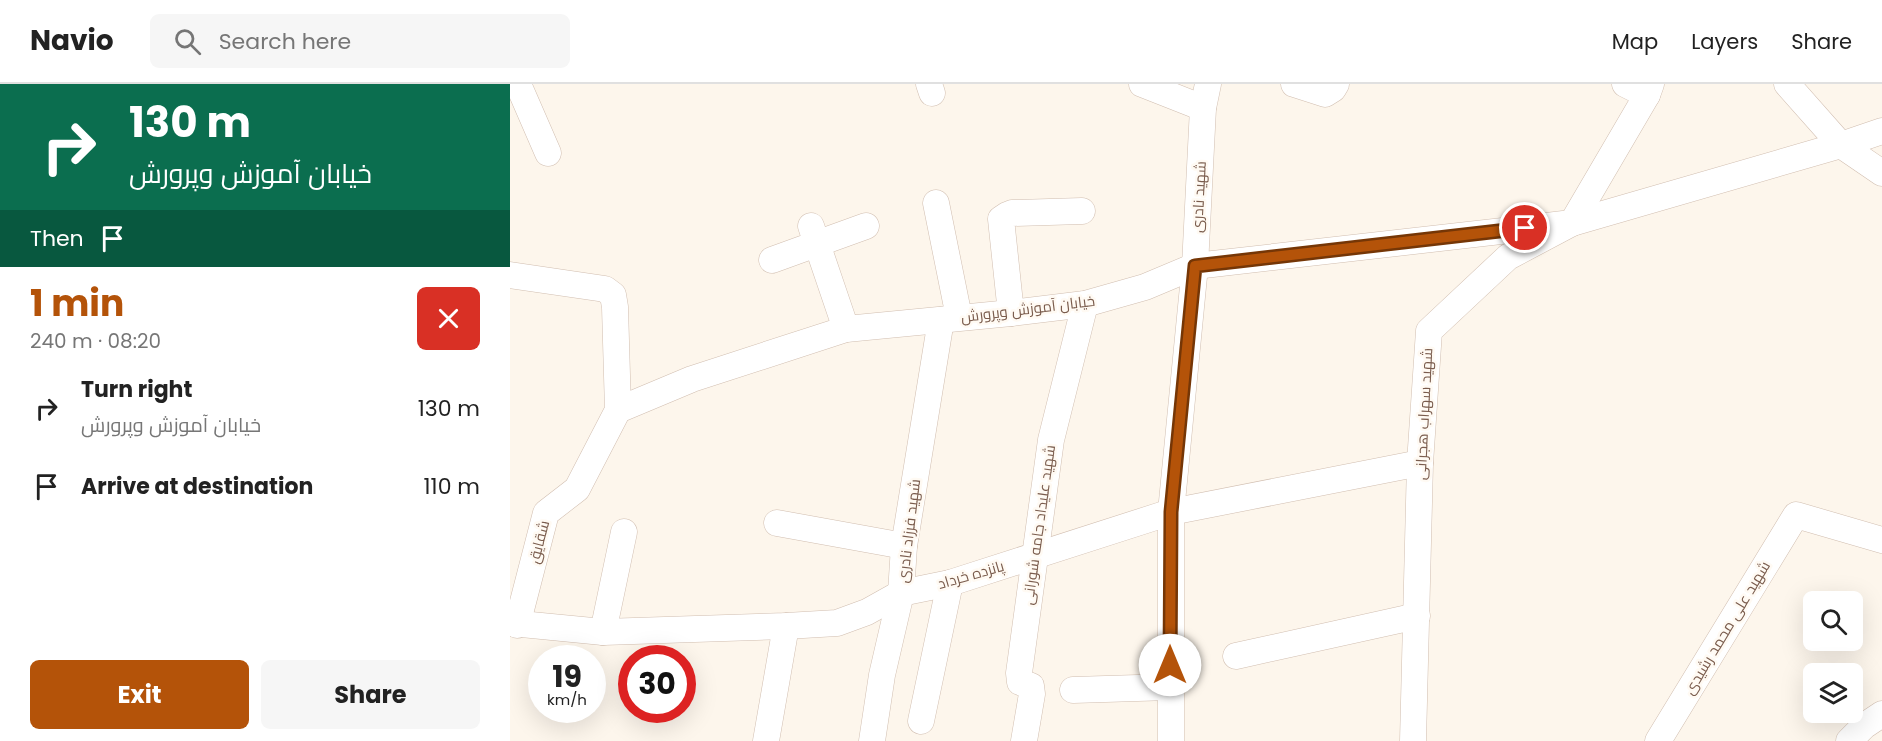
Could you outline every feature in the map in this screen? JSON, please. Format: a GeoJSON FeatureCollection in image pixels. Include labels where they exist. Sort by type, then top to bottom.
{"type":"FeatureCollection","features":[{"type":"Feature","properties":{"kind":"street"},"geometry":{"type":"LineString","coordinates":[[518,84],[548,153]]}},
{"type":"Feature","properties":{"kind":"street"},"geometry":{"type":"LineString","coordinates":[[1142,84],[1205,96]]}},
{"type":"Feature","properties":{"kind":"street"},"geometry":{"type":"LineString","coordinates":[[1294,84],[1325,94],[1336,84]]}},
{"type":"Feature","properties":{"kind":"street"},"geometry":{"type":"LineString","coordinates":[[1787,84],[1841,145],[1882,172]]}},
{"type":"Feature","properties":{"kind":"street"},"geometry":{"type":"LineString","coordinates":[[1572,223],[1641,88]]}},
{"type":"Feature","properties":{"kind":"street","name":"شهید نادری"},"geometry":{"type":"LineString","coordinates":[[1171,741],[1171,512],[1195,266],[1205,96]]}},
{"type":"Feature","properties":{"kind":"street","name":"شهید سهراب هجرانی"},"geometry":{"type":"LineString","coordinates":[[1413,741],[1420,463],[1429,331],[1508,256],[1572,223],[1882,131]]}},
{"type":"Feature","properties":{"kind":"street"},"geometry":{"type":"LineString","coordinates":[[936,202],[950,319]]}},
{"type":"Feature","properties":{"kind":"street"},"geometry":{"type":"LineString","coordinates":[[1011,313],[1002,219],[1012,213],[1082,211]]}},
{"type":"Feature","properties":{"kind":"street","name":"خیابان آموزش وپرورش"},"geometry":{"type":"LineString","coordinates":[[618,410],[692,379],[846,329],[1085,304],[1145,287],[1195,266],[1572,223]]}},
{"type":"Feature","properties":{"kind":"street"},"geometry":{"type":"LineString","coordinates":[[772,260],[813,235],[866,226]]}},
{"type":"Feature","properties":{"kind":"street"},"geometry":{"type":"LineString","coordinates":[[813,235],[846,329]]}},
{"type":"Feature","properties":{"kind":"street"},"geometry":{"type":"LineString","coordinates":[[510,275],[604,289],[613,295],[618,410]]}},
{"type":"Feature","properties":{"kind":"street","name":"شهید علیداد جامه شورانی"},"geometry":{"type":"LineString","coordinates":[[1024,741],[1032,694],[1031,686],[1020,682],[1019,673],[1051,440],[1085,304]]}},
{"type":"Feature","properties":{"kind":"street","name":"شهید فرزاد نادری"},"geometry":{"type":"LineString","coordinates":[[872,741],[882,675],[901,593],[904,546],[950,319]]}},
{"type":"Feature","properties":{"kind":"street","name":"شقایق"},"geometry":{"type":"LineString","coordinates":[[514,624],[546,513],[577,489],[618,410]]}},
{"type":"Feature","properties":{"kind":"street","name":"پانزده خرداد"},"geometry":{"type":"LineString","coordinates":[[514,624],[603,632],[837,623],[867,612],[901,593],[950,583],[1171,512],[1420,463]]}},
{"type":"Feature","properties":{"kind":"street","name":"شهید علی محمد رشیدی"},"geometry":{"type":"LineString","coordinates":[[1658,741],[1796,515],[1882,540]]}},
{"type":"Feature","properties":{"kind":"street"},"geometry":{"type":"LineString","coordinates":[[777,523],[904,546]]}},
{"type":"Feature","properties":{"kind":"street"},"geometry":{"type":"LineString","coordinates":[[603,632],[624,532]]}},
{"type":"Feature","properties":{"kind":"street"},"geometry":{"type":"LineString","coordinates":[[921,722],[950,583]]}},
{"type":"Feature","properties":{"kind":"street"},"geometry":{"type":"LineString","coordinates":[[1236,656],[1417,616]]}},
{"type":"Feature","properties":{"kind":"street"},"geometry":{"type":"LineString","coordinates":[[766,741],[786,626]]}},
{"type":"Feature","properties":{"kind":"street"},"geometry":{"type":"LineString","coordinates":[[1073,690],[1170,687]]}},
{"type":"Feature","properties":{"kind":"street"},"geometry":{"type":"LineString","coordinates":[[1850,741],[1864,726],[1882,714]]}},
{"type":"Feature","properties":{"kind":"route"},"geometry":{"type":"LineString","coordinates":[[1170,665],[1171,512],[1195,266],[1525,228]]}}]}
